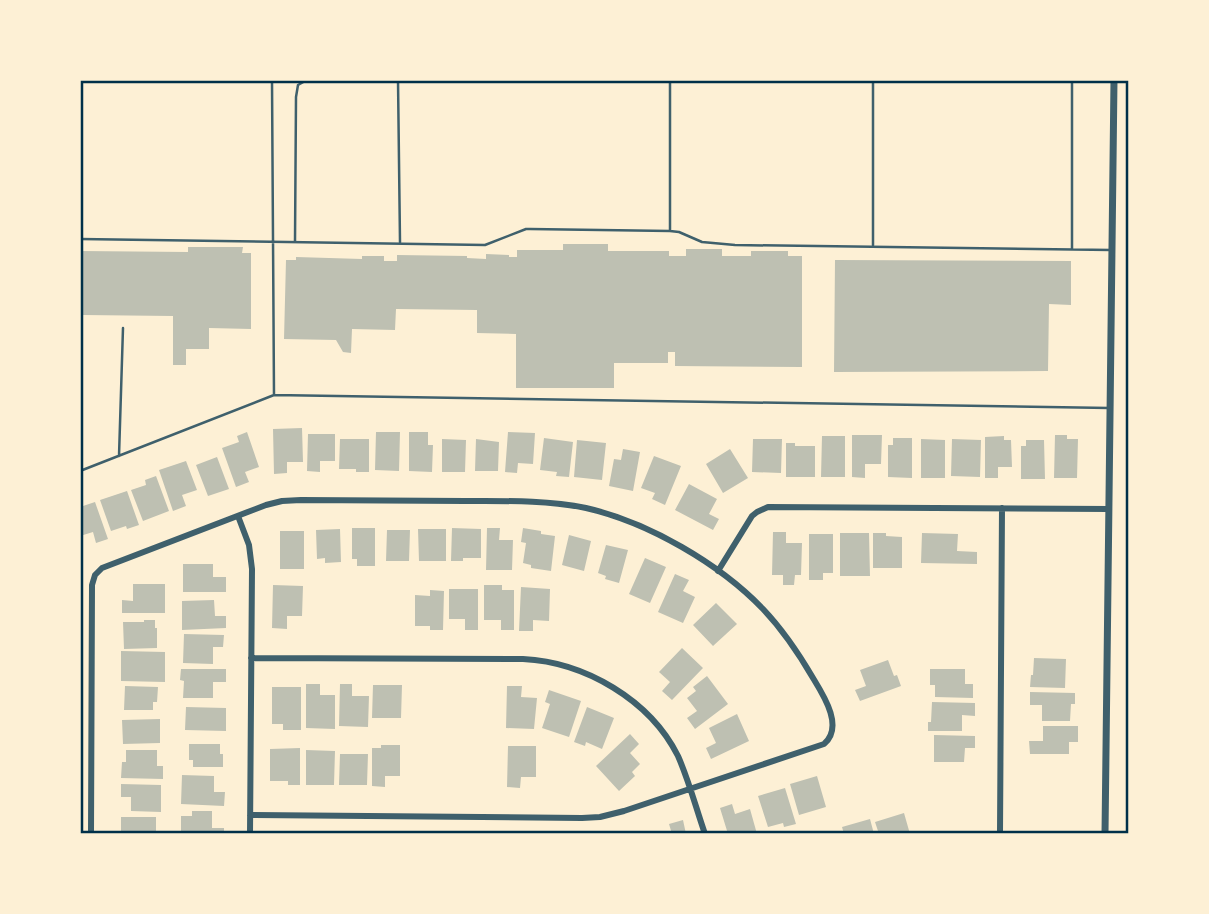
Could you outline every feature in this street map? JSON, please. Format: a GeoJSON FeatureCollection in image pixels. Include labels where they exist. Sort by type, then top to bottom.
{"type":"FeatureCollection","features":[{"type":"Feature","properties":{"kind":"street"},"geometry":{"type":"LineString","coordinates":[[1105,834],[1114,80]]}},
{"type":"Feature","properties":{"kind":"street"},"geometry":{"type":"LineString","coordinates":[[91,834],[92,585],[95,575],[102,568],[274,503],[301,500],[533,502],[610,514],[675,544],[718,571],[746,593],[783,632],[820,691],[833,721],[832,735],[824,744],[624,811],[591,818],[250,815]]}},
{"type":"Feature","properties":{"kind":"street"},"geometry":{"type":"LineString","coordinates":[[718,571],[752,516],[768,507],[1109,509]]}},
{"type":"Feature","properties":{"kind":"street"},"geometry":{"type":"LineString","coordinates":[[1000,834],[1002,508]]}},
{"type":"Feature","properties":{"kind":"street"},"geometry":{"type":"LineString","coordinates":[[238,516],[251,555],[250,834]]}},
{"type":"Feature","properties":{"kind":"street"},"geometry":{"type":"LineString","coordinates":[[251,658],[523,659],[570,667],[618,691],[657,726],[677,754],[705,834]]}},
{"type":"Feature","properties":{"kind":"lane"},"geometry":{"type":"LineString","coordinates":[[272,80],[274,394]]}},
{"type":"Feature","properties":{"kind":"lane"},"geometry":{"type":"LineString","coordinates":[[295,241],[296,97],[298,85],[307,80]]}},
{"type":"Feature","properties":{"kind":"lane"},"geometry":{"type":"LineString","coordinates":[[398,80],[400,243]]}},
{"type":"Feature","properties":{"kind":"lane"},"geometry":{"type":"LineString","coordinates":[[670,80],[670,231]]}},
{"type":"Feature","properties":{"kind":"lane"},"geometry":{"type":"LineString","coordinates":[[873,80],[873,246]]}},
{"type":"Feature","properties":{"kind":"lane"},"geometry":{"type":"LineString","coordinates":[[1072,80],[1072,249]]}},
{"type":"Feature","properties":{"kind":"lane"},"geometry":{"type":"LineString","coordinates":[[80,239],[485,245],[526,229],[670,231],[713,243],[1112,250]]}},
{"type":"Feature","properties":{"kind":"lane"},"geometry":{"type":"LineString","coordinates":[[119,456],[123,328]]}},
{"type":"Feature","properties":{"kind":"lane"},"geometry":{"type":"LineString","coordinates":[[80,471],[274,394],[1110,408]]}},
{"type":"Feature","properties":{"kind":"building"},"geometry":{"type":"Polygon","coordinates":[[[563,244],[608,244],[608,251],[669,251],[669,256],[686,256],[686,249],[722,249],[722,256],[751,256],[751,251],[788,251],[788,256],[802,256],[802,367],[675,366],[675,352],[668,352],[668,363],[614,363],[614,388],[516,388],[516,334],[477,333],[477,310],[396,309],[395,330],[352,329],[351,353],[343,352],[336,340],[284,339],[286,260],[296,260],[296,257],[362,259],[362,256],[384,256],[384,261],[397,261],[397,255],[467,256],[486,259],[486,254],[517,257],[517,250],[563,250],[563,244]]]}},
{"type":"Feature","properties":{"kind":"building"},"geometry":{"type":"Polygon","coordinates":[[[188,247],[243,247],[242,253],[251,253],[251,329],[209,328],[209,349],[186,349],[186,365],[173,365],[173,316],[83,315],[83,375],[80,375],[80,251],[188,252],[188,247]]]}},
{"type":"Feature","properties":{"kind":"building"},"geometry":{"type":"Polygon","coordinates":[[[835,260],[1071,261],[1071,305],[1049,304],[1048,371],[834,372],[835,260]]]}},
{"type":"Feature","properties":{"kind":"building"},"geometry":{"type":"Polygon","coordinates":[[[302,428],[303,462],[287,462],[287,473],[274,474],[273,429],[302,428]]]}},
{"type":"Feature","properties":{"kind":"building"},"geometry":{"type":"Polygon","coordinates":[[[247,432],[259,467],[245,472],[249,482],[236,487],[222,448],[239,442],[237,436],[247,432]]]}},
{"type":"Feature","properties":{"kind":"building"},"geometry":{"type":"Polygon","coordinates":[[[376,432],[400,432],[399,471],[375,470],[376,432]]]}},
{"type":"Feature","properties":{"kind":"building"},"geometry":{"type":"Polygon","coordinates":[[[409,432],[428,432],[428,445],[433,445],[432,472],[409,471],[409,432]]]}},
{"type":"Feature","properties":{"kind":"building"},"geometry":{"type":"Polygon","coordinates":[[[508,432],[535,433],[533,464],[518,463],[517,473],[505,472],[508,432]]]}},
{"type":"Feature","properties":{"kind":"building"},"geometry":{"type":"Polygon","coordinates":[[[308,434],[335,434],[335,461],[320,461],[320,472],[307,471],[308,434]]]}},
{"type":"Feature","properties":{"kind":"building"},"geometry":{"type":"Polygon","coordinates":[[[852,435],[882,435],[881,464],[865,464],[865,478],[852,477],[852,435]]]}},
{"type":"Feature","properties":{"kind":"building"},"geometry":{"type":"Polygon","coordinates":[[[1055,435],[1078,439],[1077,478],[1054,478],[1055,435]]]}},
{"type":"Feature","properties":{"kind":"building"},"geometry":{"type":"Polygon","coordinates":[[[822,436],[845,436],[845,477],[821,477],[822,436]]]}},
{"type":"Feature","properties":{"kind":"building"},"geometry":{"type":"Polygon","coordinates":[[[1004,436],[1004,440],[1011,440],[1012,467],[998,467],[998,478],[985,478],[985,437],[1004,436]]]}},
{"type":"Feature","properties":{"kind":"building"},"geometry":{"type":"Polygon","coordinates":[[[544,438],[573,442],[569,477],[540,470],[544,438]]]}},
{"type":"Feature","properties":{"kind":"building"},"geometry":{"type":"Polygon","coordinates":[[[893,438],[912,438],[912,478],[888,477],[888,445],[893,445],[893,438]]]}},
{"type":"Feature","properties":{"kind":"building"},"geometry":{"type":"Polygon","coordinates":[[[340,439],[369,439],[369,472],[339,469],[340,439]]]}},
{"type":"Feature","properties":{"kind":"building"},"geometry":{"type":"Polygon","coordinates":[[[442,439],[466,440],[465,472],[442,472],[442,439]]]}},
{"type":"Feature","properties":{"kind":"building"},"geometry":{"type":"Polygon","coordinates":[[[476,439],[499,442],[498,471],[475,471],[476,439]]]}},
{"type":"Feature","properties":{"kind":"building"},"geometry":{"type":"Polygon","coordinates":[[[753,439],[782,439],[781,473],[752,472],[753,439]]]}},
{"type":"Feature","properties":{"kind":"building"},"geometry":{"type":"Polygon","coordinates":[[[921,439],[945,440],[945,478],[921,478],[921,439]]]}},
{"type":"Feature","properties":{"kind":"building"},"geometry":{"type":"Polygon","coordinates":[[[952,439],[981,440],[980,477],[951,476],[952,439]]]}},
{"type":"Feature","properties":{"kind":"building"},"geometry":{"type":"Polygon","coordinates":[[[577,440],[606,443],[602,480],[574,477],[577,440]]]}},
{"type":"Feature","properties":{"kind":"building"},"geometry":{"type":"Polygon","coordinates":[[[1026,440],[1044,440],[1045,479],[1021,479],[1021,446],[1026,446],[1026,440]]]}},
{"type":"Feature","properties":{"kind":"building"},"geometry":{"type":"Polygon","coordinates":[[[786,443],[815,446],[815,477],[786,477],[786,443]]]}},
{"type":"Feature","properties":{"kind":"building"},"geometry":{"type":"Polygon","coordinates":[[[623,449],[640,452],[633,491],[609,486],[614,459],[621,460],[623,449]]]}},
{"type":"Feature","properties":{"kind":"building"},"geometry":{"type":"Polygon","coordinates":[[[730,449],[748,478],[723,493],[706,464],[730,449]]]}},
{"type":"Feature","properties":{"kind":"building"},"geometry":{"type":"Polygon","coordinates":[[[654,456],[681,466],[665,505],[652,499],[655,493],[641,488],[654,456]]]}},
{"type":"Feature","properties":{"kind":"building"},"geometry":{"type":"Polygon","coordinates":[[[217,457],[229,489],[208,496],[196,465],[217,457]]]}},
{"type":"Feature","properties":{"kind":"building"},"geometry":{"type":"Polygon","coordinates":[[[186,461],[197,490],[182,495],[186,506],[173,511],[159,470],[186,461]]]}},
{"type":"Feature","properties":{"kind":"building"},"geometry":{"type":"Polygon","coordinates":[[[156,476],[169,511],[143,521],[131,490],[146,485],[145,480],[156,476]]]}},
{"type":"Feature","properties":{"kind":"building"},"geometry":{"type":"Polygon","coordinates":[[[689,484],[717,499],[709,514],[719,519],[713,530],[675,510],[689,484]]]}},
{"type":"Feature","properties":{"kind":"building"},"geometry":{"type":"Polygon","coordinates":[[[127,491],[139,525],[111,531],[100,500],[127,491]]]}},
{"type":"Feature","properties":{"kind":"building"},"geometry":{"type":"Polygon","coordinates":[[[80,502],[83,506],[95,502],[108,539],[96,543],[93,532],[80,536],[80,502]]]}},
{"type":"Feature","properties":{"kind":"building"},"geometry":{"type":"Polygon","coordinates":[[[352,528],[375,528],[375,566],[357,566],[357,559],[352,559],[352,528]]]}},
{"type":"Feature","properties":{"kind":"building"},"geometry":{"type":"Polygon","coordinates":[[[452,528],[481,529],[481,558],[451,561],[452,528]]]}},
{"type":"Feature","properties":{"kind":"building"},"geometry":{"type":"Polygon","coordinates":[[[487,528],[500,528],[499,540],[513,540],[512,570],[486,570],[487,528]]]}},
{"type":"Feature","properties":{"kind":"building"},"geometry":{"type":"Polygon","coordinates":[[[523,528],[555,536],[551,571],[531,568],[531,565],[523,563],[526,543],[521,542],[523,528]]]}},
{"type":"Feature","properties":{"kind":"building"},"geometry":{"type":"Polygon","coordinates":[[[340,529],[341,562],[325,563],[325,558],[317,559],[316,530],[340,529]]]}},
{"type":"Feature","properties":{"kind":"building"},"geometry":{"type":"Polygon","coordinates":[[[418,529],[446,529],[446,561],[419,561],[418,529]]]}},
{"type":"Feature","properties":{"kind":"building"},"geometry":{"type":"Polygon","coordinates":[[[387,530],[410,530],[409,561],[386,561],[387,530]]]}},
{"type":"Feature","properties":{"kind":"building"},"geometry":{"type":"Polygon","coordinates":[[[280,531],[304,531],[304,569],[280,569],[280,531]]]}},
{"type":"Feature","properties":{"kind":"building"},"geometry":{"type":"Polygon","coordinates":[[[773,532],[786,532],[786,543],[802,543],[801,575],[795,575],[794,585],[783,585],[783,575],[772,575],[773,532]]]}},
{"type":"Feature","properties":{"kind":"building"},"geometry":{"type":"Polygon","coordinates":[[[840,533],[869,533],[870,576],[840,576],[840,533]]]}},
{"type":"Feature","properties":{"kind":"building"},"geometry":{"type":"Polygon","coordinates":[[[873,533],[902,537],[902,568],[873,568],[873,533]]]}},
{"type":"Feature","properties":{"kind":"building"},"geometry":{"type":"Polygon","coordinates":[[[922,533],[958,534],[957,551],[977,552],[977,564],[921,563],[922,533]]]}},
{"type":"Feature","properties":{"kind":"building"},"geometry":{"type":"Polygon","coordinates":[[[809,534],[833,534],[833,573],[823,573],[823,580],[809,580],[809,534]]]}},
{"type":"Feature","properties":{"kind":"building"},"geometry":{"type":"Polygon","coordinates":[[[569,535],[591,541],[584,571],[562,565],[569,535]]]}},
{"type":"Feature","properties":{"kind":"building"},"geometry":{"type":"Polygon","coordinates":[[[606,545],[628,550],[619,583],[605,579],[606,576],[598,573],[606,545]]]}},
{"type":"Feature","properties":{"kind":"building"},"geometry":{"type":"Polygon","coordinates":[[[645,558],[666,567],[650,603],[629,594],[645,558]]]}},
{"type":"Feature","properties":{"kind":"building"},"geometry":{"type":"Polygon","coordinates":[[[183,564],[213,564],[213,577],[226,577],[226,592],[183,592],[183,564]]]}},
{"type":"Feature","properties":{"kind":"building"},"geometry":{"type":"Polygon","coordinates":[[[675,574],[689,580],[683,591],[695,597],[683,623],[658,612],[675,574]]]}},
{"type":"Feature","properties":{"kind":"building"},"geometry":{"type":"Polygon","coordinates":[[[133,584],[165,584],[165,613],[122,613],[122,600],[133,601],[133,584]]]}},
{"type":"Feature","properties":{"kind":"building"},"geometry":{"type":"Polygon","coordinates":[[[273,585],[303,586],[302,616],[287,616],[287,629],[272,628],[273,585]]]}},
{"type":"Feature","properties":{"kind":"building"},"geometry":{"type":"Polygon","coordinates":[[[484,585],[502,585],[502,590],[514,590],[514,630],[501,630],[501,620],[484,620],[484,585]]]}},
{"type":"Feature","properties":{"kind":"building"},"geometry":{"type":"Polygon","coordinates":[[[521,587],[550,589],[549,621],[533,620],[533,631],[519,631],[521,587]]]}},
{"type":"Feature","properties":{"kind":"building"},"geometry":{"type":"Polygon","coordinates":[[[449,589],[478,589],[478,630],[465,630],[465,619],[449,619],[449,589]]]}},
{"type":"Feature","properties":{"kind":"building"},"geometry":{"type":"Polygon","coordinates":[[[430,590],[444,591],[443,630],[430,630],[430,626],[415,626],[415,595],[430,596],[430,590]]]}},
{"type":"Feature","properties":{"kind":"building"},"geometry":{"type":"Polygon","coordinates":[[[214,600],[215,616],[226,616],[226,628],[182,630],[182,601],[214,600]]]}},
{"type":"Feature","properties":{"kind":"building"},"geometry":{"type":"Polygon","coordinates":[[[716,603],[737,624],[713,646],[693,625],[716,603]]]}},
{"type":"Feature","properties":{"kind":"building"},"geometry":{"type":"Polygon","coordinates":[[[155,620],[157,648],[124,649],[123,622],[155,620]]]}},
{"type":"Feature","properties":{"kind":"building"},"geometry":{"type":"Polygon","coordinates":[[[184,634],[224,635],[223,647],[213,647],[213,664],[183,663],[184,634]]]}},
{"type":"Feature","properties":{"kind":"building"},"geometry":{"type":"Polygon","coordinates":[[[682,648],[703,668],[672,700],[662,691],[670,682],[659,672],[682,648]]]}},
{"type":"Feature","properties":{"kind":"building"},"geometry":{"type":"Polygon","coordinates":[[[121,651],[165,652],[165,682],[121,681],[121,651]]]}},
{"type":"Feature","properties":{"kind":"building"},"geometry":{"type":"Polygon","coordinates":[[[1034,658],[1066,659],[1065,688],[1030,687],[1034,658]]]}},
{"type":"Feature","properties":{"kind":"building"},"geometry":{"type":"Polygon","coordinates":[[[888,660],[901,686],[860,701],[855,690],[866,686],[860,670],[888,660]]]}},
{"type":"Feature","properties":{"kind":"building"},"geometry":{"type":"Polygon","coordinates":[[[181,669],[226,669],[226,682],[213,682],[213,698],[183,698],[184,681],[180,680],[181,669]]]}},
{"type":"Feature","properties":{"kind":"building"},"geometry":{"type":"Polygon","coordinates":[[[930,669],[965,669],[965,684],[973,684],[973,698],[935,697],[935,685],[930,685],[930,669]]]}},
{"type":"Feature","properties":{"kind":"building"},"geometry":{"type":"Polygon","coordinates":[[[707,676],[728,704],[695,729],[687,718],[697,711],[687,698],[696,691],[693,687],[707,676]]]}},
{"type":"Feature","properties":{"kind":"building"},"geometry":{"type":"Polygon","coordinates":[[[306,684],[320,684],[320,695],[335,695],[335,729],[306,728],[306,684]]]}},
{"type":"Feature","properties":{"kind":"building"},"geometry":{"type":"Polygon","coordinates":[[[340,684],[352,684],[352,696],[369,696],[368,727],[339,726],[340,684]]]}},
{"type":"Feature","properties":{"kind":"building"},"geometry":{"type":"Polygon","coordinates":[[[373,685],[402,685],[401,718],[372,718],[373,685]]]}},
{"type":"Feature","properties":{"kind":"building"},"geometry":{"type":"Polygon","coordinates":[[[125,686],[158,687],[157,702],[153,702],[153,710],[124,710],[125,686]]]}},
{"type":"Feature","properties":{"kind":"building"},"geometry":{"type":"Polygon","coordinates":[[[507,686],[522,686],[521,697],[537,698],[534,729],[506,728],[507,686]]]}},
{"type":"Feature","properties":{"kind":"building"},"geometry":{"type":"Polygon","coordinates":[[[272,687],[301,687],[301,730],[283,730],[283,724],[272,724],[272,687]]]}},
{"type":"Feature","properties":{"kind":"building"},"geometry":{"type":"Polygon","coordinates":[[[549,690],[581,701],[569,737],[542,728],[550,704],[545,702],[549,690]]]}},
{"type":"Feature","properties":{"kind":"building"},"geometry":{"type":"Polygon","coordinates":[[[1030,692],[1075,693],[1070,721],[1042,721],[1042,705],[1030,705],[1030,692]]]}},
{"type":"Feature","properties":{"kind":"building"},"geometry":{"type":"Polygon","coordinates":[[[932,702],[975,703],[975,716],[962,715],[962,731],[928,731],[932,702]]]}},
{"type":"Feature","properties":{"kind":"building"},"geometry":{"type":"Polygon","coordinates":[[[186,707],[226,708],[226,731],[185,730],[186,707]]]}},
{"type":"Feature","properties":{"kind":"building"},"geometry":{"type":"Polygon","coordinates":[[[587,707],[614,718],[602,749],[586,742],[585,746],[574,742],[587,707]]]}},
{"type":"Feature","properties":{"kind":"building"},"geometry":{"type":"Polygon","coordinates":[[[737,714],[749,741],[711,759],[706,748],[716,743],[709,728],[737,714]]]}},
{"type":"Feature","properties":{"kind":"building"},"geometry":{"type":"Polygon","coordinates":[[[160,719],[160,743],[123,744],[122,720],[160,719]]]}},
{"type":"Feature","properties":{"kind":"building"},"geometry":{"type":"Polygon","coordinates":[[[1043,726],[1078,726],[1078,742],[1069,742],[1069,754],[1030,754],[1029,741],[1043,741],[1043,726]]]}},
{"type":"Feature","properties":{"kind":"building"},"geometry":{"type":"Polygon","coordinates":[[[630,734],[639,744],[630,753],[640,764],[632,772],[635,776],[619,791],[596,766],[630,734]]]}},
{"type":"Feature","properties":{"kind":"building"},"geometry":{"type":"Polygon","coordinates":[[[934,735],[975,736],[975,748],[965,748],[964,762],[934,762],[934,735]]]}},
{"type":"Feature","properties":{"kind":"building"},"geometry":{"type":"Polygon","coordinates":[[[189,744],[220,744],[223,767],[193,767],[193,760],[189,760],[189,744]]]}},
{"type":"Feature","properties":{"kind":"building"},"geometry":{"type":"Polygon","coordinates":[[[381,745],[400,745],[400,776],[385,776],[385,787],[372,786],[372,748],[381,748],[381,745]]]}},
{"type":"Feature","properties":{"kind":"building"},"geometry":{"type":"Polygon","coordinates":[[[508,746],[536,746],[536,777],[521,777],[520,788],[507,787],[508,746]]]}},
{"type":"Feature","properties":{"kind":"building"},"geometry":{"type":"Polygon","coordinates":[[[300,748],[300,785],[288,785],[288,781],[270,781],[270,749],[300,748]]]}},
{"type":"Feature","properties":{"kind":"building"},"geometry":{"type":"Polygon","coordinates":[[[126,750],[157,750],[157,766],[163,766],[163,779],[121,778],[122,762],[126,762],[126,750]]]}},
{"type":"Feature","properties":{"kind":"building"},"geometry":{"type":"Polygon","coordinates":[[[306,750],[335,751],[334,785],[306,785],[306,750]]]}},
{"type":"Feature","properties":{"kind":"building"},"geometry":{"type":"Polygon","coordinates":[[[340,754],[368,754],[367,785],[339,785],[340,754]]]}},
{"type":"Feature","properties":{"kind":"building"},"geometry":{"type":"Polygon","coordinates":[[[182,775],[214,776],[214,792],[225,792],[224,806],[181,804],[182,775]]]}},
{"type":"Feature","properties":{"kind":"building"},"geometry":{"type":"Polygon","coordinates":[[[817,776],[826,807],[799,815],[790,784],[817,776]]]}},
{"type":"Feature","properties":{"kind":"building"},"geometry":{"type":"Polygon","coordinates":[[[121,784],[161,785],[161,812],[131,811],[131,797],[121,797],[121,784]]]}},
{"type":"Feature","properties":{"kind":"building"},"geometry":{"type":"Polygon","coordinates":[[[785,788],[796,824],[784,827],[783,823],[768,827],[758,796],[785,788]]]}},
{"type":"Feature","properties":{"kind":"building"},"geometry":{"type":"Polygon","coordinates":[[[732,804],[735,814],[750,809],[757,834],[728,834],[720,808],[732,804]]]}},
{"type":"Feature","properties":{"kind":"building"},"geometry":{"type":"Polygon","coordinates":[[[192,811],[212,811],[212,828],[224,828],[224,834],[181,834],[181,816],[192,816],[192,811]]]}},
{"type":"Feature","properties":{"kind":"building"},"geometry":{"type":"Polygon","coordinates":[[[904,813],[910,834],[879,834],[875,822],[904,813]]]}},
{"type":"Feature","properties":{"kind":"building"},"geometry":{"type":"Polygon","coordinates":[[[121,817],[156,817],[156,834],[121,834],[121,817]]]}},
{"type":"Feature","properties":{"kind":"building"},"geometry":{"type":"Polygon","coordinates":[[[870,819],[874,834],[844,834],[842,827],[870,819]]]}},
{"type":"Feature","properties":{"kind":"building"},"geometry":{"type":"Polygon","coordinates":[[[683,820],[686,834],[672,834],[669,824],[683,820]]]}}]}
